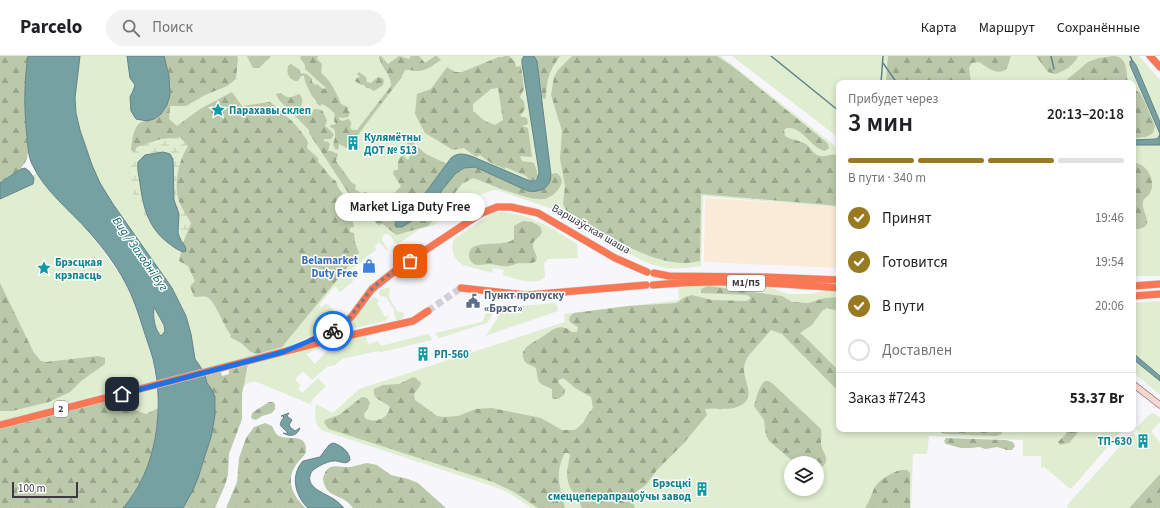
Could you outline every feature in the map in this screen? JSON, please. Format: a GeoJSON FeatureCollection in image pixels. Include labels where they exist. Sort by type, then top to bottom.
{"type":"FeatureCollection","features":[{"type":"Feature","properties":{"kind":"highway"},"geometry":{"type":"LineString","coordinates":[[1150,56],[1160,67]]}},
{"type":"Feature","properties":{"kind":"highway","name":"Варшаўская шаша"},"geometry":{"type":"LineString","coordinates":[[283,352],[337,329],[352,316],[372,289],[400,267],[480,214],[497,206],[511,207],[538,213],[615,258],[650,272],[669,276],[766,277],[836,280]]}},
{"type":"Feature","properties":{"kind":"highway","name":"М1/П5"},"geometry":{"type":"LineString","coordinates":[[461,288],[527,295],[685,282],[724,282],[836,288]]}},
{"type":"Feature","properties":{"kind":"highway"},"geometry":{"type":"LineString","coordinates":[[1136,286],[1160,284]]}},
{"type":"Feature","properties":{"kind":"highway"},"geometry":{"type":"LineString","coordinates":[[1136,296],[1160,294]]}},
{"type":"Feature","properties":{"kind":"highway","name":"Варшаўская шаша"},"geometry":{"type":"LineString","coordinates":[[181,379],[283,352],[413,321],[428,311]]}},
{"type":"Feature","properties":{"kind":"highway","name":"2"},"geometry":{"type":"LineString","coordinates":[[0,425],[181,379]]}},
{"type":"Feature","properties":{"kind":"main road"},"geometry":{"type":"LineString","coordinates":[[1136,386],[1160,405]]}},
{"type":"Feature","properties":{"kind":"shaded area"},"geometry":{"type":"Polygon","coordinates":[[[705,198],[836,206],[836,268],[704,262],[705,198]]]}},
{"type":"Feature","properties":{"kind":"green space"},"geometry":{"type":"Polygon","coordinates":[[[0,56],[28,56],[25,104],[28,151],[25,162],[22,166],[14,174],[0,183],[0,56]]]}},
{"type":"Feature","properties":{"kind":"green space"},"geometry":{"type":"Polygon","coordinates":[[[80,56],[721,56],[836,147],[836,207],[703,196],[701,266],[670,268],[657,266],[641,260],[547,207],[494,190],[465,200],[434,225],[420,229],[398,244],[395,243],[390,235],[383,235],[382,240],[388,250],[386,250],[379,242],[375,246],[376,250],[348,271],[353,282],[340,292],[335,286],[319,305],[321,307],[326,304],[332,308],[335,318],[334,321],[313,335],[284,349],[250,358],[244,358],[203,370],[195,359],[191,334],[186,316],[172,288],[100,183],[80,130],[76,113],[75,98],[80,56]]]}},
{"type":"Feature","properties":{"kind":"green space"},"geometry":{"type":"Polygon","coordinates":[[[164,56],[237,56],[238,58],[236,79],[227,86],[205,95],[186,106],[170,106],[169,119],[177,126],[200,109],[232,92],[242,106],[270,102],[296,125],[308,142],[307,148],[318,158],[318,162],[336,181],[338,187],[350,205],[354,227],[350,228],[350,232],[354,233],[355,242],[359,253],[282,347],[257,354],[251,352],[241,343],[230,337],[231,335],[210,299],[207,297],[194,297],[190,286],[195,281],[188,266],[179,261],[181,252],[184,252],[183,243],[136,154],[131,150],[135,130],[139,124],[157,117],[163,111],[170,96],[170,80],[164,56]]]}},
{"type":"Feature","properties":{"kind":"green space"},"geometry":{"type":"Polygon","coordinates":[[[247,56],[271,56],[259,68],[253,68],[247,56]]]}},
{"type":"Feature","properties":{"kind":"green space"},"geometry":{"type":"Polygon","coordinates":[[[301,56],[318,56],[317,59],[322,64],[321,73],[330,83],[341,104],[348,107],[348,111],[350,112],[348,117],[339,117],[339,119],[342,121],[348,119],[351,123],[350,128],[353,130],[357,130],[391,86],[390,78],[381,64],[379,56],[381,56],[388,64],[399,56],[409,59],[411,56],[419,56],[425,63],[435,56],[441,60],[424,70],[405,70],[401,78],[360,132],[356,140],[351,142],[349,149],[339,144],[338,150],[335,149],[333,144],[335,136],[334,129],[330,127],[331,125],[336,124],[334,121],[335,114],[322,104],[320,106],[317,104],[308,89],[304,76],[301,76],[298,81],[295,81],[288,73],[288,66],[291,64],[300,70],[300,73],[307,74],[315,85],[317,84],[323,89],[326,88],[305,69],[305,65],[300,58],[301,56]]]}},
{"type":"Feature","properties":{"kind":"green space"},"geometry":{"type":"Polygon","coordinates":[[[509,56],[515,62],[516,67],[521,66],[524,89],[520,97],[524,102],[525,109],[520,116],[527,118],[528,124],[522,126],[528,128],[532,157],[520,156],[522,161],[534,163],[537,171],[537,177],[533,181],[529,180],[526,176],[505,167],[505,169],[491,163],[480,155],[476,157],[464,148],[453,150],[425,133],[415,114],[417,94],[431,89],[447,67],[455,72],[462,72],[502,57],[509,56]],[[498,88],[491,89],[473,104],[473,111],[485,121],[495,125],[503,120],[498,88]]]}},
{"type":"Feature","properties":{"kind":"green space"},"geometry":{"type":"Polygon","coordinates":[[[534,56],[560,56],[549,75],[545,99],[542,98],[537,61],[534,56]]]}},
{"type":"Feature","properties":{"kind":"green space"},"geometry":{"type":"Polygon","coordinates":[[[572,56],[717,56],[732,66],[828,144],[829,148],[825,151],[815,146],[797,130],[786,128],[784,130],[785,136],[806,144],[814,153],[818,155],[836,154],[836,206],[701,194],[700,261],[684,263],[667,261],[632,249],[570,213],[566,210],[563,204],[565,186],[560,159],[562,131],[551,95],[554,77],[558,70],[572,56]]]}},
{"type":"Feature","properties":{"kind":"green space"},"geometry":{"type":"Polygon","coordinates":[[[732,56],[1139,56],[1160,80],[1160,276],[1136,276],[1136,80],[836,80],[836,136],[732,56]]]}},
{"type":"Feature","properties":{"kind":"green space"},"geometry":{"type":"Polygon","coordinates":[[[888,56],[1011,56],[1007,68],[999,72],[991,70],[978,62],[972,63],[969,68],[971,80],[886,80],[888,56]]]}},
{"type":"Feature","properties":{"kind":"green space"},"geometry":{"type":"Polygon","coordinates":[[[1036,56],[1078,56],[1068,68],[1055,74],[1048,72],[1036,56]]]}},
{"type":"Feature","properties":{"kind":"green space"},"geometry":{"type":"Polygon","coordinates":[[[1113,56],[1121,59],[1125,65],[1128,80],[1067,80],[1088,62],[1099,58],[1113,56]]]}},
{"type":"Feature","properties":{"kind":"green space"},"geometry":{"type":"Polygon","coordinates":[[[359,72],[366,77],[367,82],[371,83],[378,77],[382,78],[384,80],[383,85],[374,91],[366,88],[364,85],[361,85],[355,81],[360,77],[357,74],[359,72]]]}},
{"type":"Feature","properties":{"kind":"green space"},"geometry":{"type":"Polygon","coordinates":[[[1136,91],[1140,93],[1144,100],[1155,126],[1153,133],[1146,137],[1136,138],[1136,91]]]}},
{"type":"Feature","properties":{"kind":"green space"},"geometry":{"type":"Polygon","coordinates":[[[281,93],[289,97],[299,94],[302,99],[301,106],[305,107],[306,112],[312,114],[314,109],[322,110],[327,120],[325,126],[334,135],[331,139],[324,139],[324,142],[327,141],[330,144],[328,151],[338,154],[336,161],[352,183],[356,185],[355,189],[361,193],[366,192],[372,201],[379,204],[387,201],[401,186],[393,174],[394,170],[398,170],[398,161],[400,158],[403,155],[408,160],[410,156],[407,143],[410,140],[426,154],[447,164],[400,227],[431,209],[442,190],[456,173],[464,168],[475,167],[528,191],[541,190],[547,185],[552,174],[556,173],[562,180],[561,184],[556,192],[548,198],[537,199],[519,195],[473,178],[462,184],[428,226],[396,235],[383,224],[378,225],[373,220],[361,219],[362,216],[309,133],[309,130],[279,100],[276,94],[281,93]]]}},
{"type":"Feature","properties":{"kind":"green space"},"geometry":{"type":"Polygon","coordinates":[[[180,137],[188,146],[178,171],[177,191],[180,204],[191,223],[183,243],[178,233],[178,212],[173,197],[174,163],[170,154],[160,152],[152,154],[138,166],[142,201],[153,227],[138,204],[128,178],[129,161],[137,147],[161,139],[180,137]]]}},
{"type":"Feature","properties":{"kind":"green space"},"geometry":{"type":"Polygon","coordinates":[[[1136,164],[1146,169],[1152,183],[1150,193],[1143,202],[1147,224],[1141,228],[1136,229],[1136,164]]]}},
{"type":"Feature","properties":{"kind":"green space"},"geometry":{"type":"Polygon","coordinates":[[[37,173],[51,192],[90,233],[125,282],[135,305],[152,355],[156,382],[121,391],[113,391],[0,421],[0,199],[31,185],[34,180],[32,175],[37,173]]]}},
{"type":"Feature","properties":{"kind":"green space"},"geometry":{"type":"Polygon","coordinates":[[[497,212],[519,215],[549,227],[577,244],[578,258],[548,259],[544,263],[545,277],[541,280],[531,282],[503,275],[504,270],[493,268],[492,273],[460,263],[455,257],[452,247],[454,239],[489,215],[497,212]]]}},
{"type":"Feature","properties":{"kind":"green space"},"geometry":{"type":"Polygon","coordinates":[[[523,221],[538,225],[542,231],[533,244],[537,257],[535,262],[500,266],[491,264],[477,265],[471,261],[469,258],[470,250],[480,245],[509,242],[514,239],[514,226],[523,221]]]}},
{"type":"Feature","properties":{"kind":"green space"},"geometry":{"type":"Polygon","coordinates":[[[0,283],[34,353],[41,361],[46,362],[98,356],[105,358],[105,364],[81,381],[70,392],[49,402],[12,411],[0,411],[0,283]]]}},
{"type":"Feature","properties":{"kind":"green space"},"geometry":{"type":"Polygon","coordinates":[[[691,285],[767,287],[789,294],[810,294],[829,290],[836,291],[836,432],[1120,432],[1072,488],[1069,488],[1043,466],[1041,469],[1041,456],[1023,456],[1023,440],[929,436],[927,454],[913,454],[911,508],[532,508],[509,493],[498,488],[324,431],[320,429],[316,423],[316,404],[333,413],[359,389],[565,322],[564,314],[679,300],[678,289],[691,285]]]}},
{"type":"Feature","properties":{"kind":"green space"},"geometry":{"type":"Polygon","coordinates":[[[708,286],[782,296],[792,302],[808,303],[825,298],[836,297],[836,310],[827,308],[822,311],[812,325],[800,333],[836,368],[836,389],[782,334],[771,330],[749,355],[745,362],[744,367],[748,391],[747,400],[743,404],[733,408],[705,409],[707,415],[684,443],[657,470],[646,485],[631,495],[635,508],[582,508],[569,484],[567,470],[570,455],[568,453],[565,453],[562,460],[559,474],[560,487],[565,508],[538,508],[514,492],[493,482],[329,429],[324,423],[325,420],[339,415],[362,397],[367,398],[370,403],[364,414],[365,418],[369,420],[377,420],[384,417],[387,415],[390,407],[375,396],[374,389],[383,385],[399,384],[413,377],[421,383],[414,394],[415,400],[437,416],[458,416],[476,409],[492,408],[541,418],[562,430],[575,430],[583,423],[593,408],[591,397],[575,388],[563,378],[558,382],[565,390],[564,395],[558,399],[553,399],[552,389],[540,382],[536,368],[526,363],[524,360],[523,352],[525,349],[532,343],[560,327],[568,329],[572,332],[577,332],[578,327],[569,320],[570,316],[574,313],[628,306],[676,303],[685,297],[692,295],[712,300],[746,301],[750,299],[747,295],[701,293],[701,289],[708,286]]]}},
{"type":"Feature","properties":{"kind":"green space"},"geometry":{"type":"Polygon","coordinates":[[[390,288],[389,297],[397,311],[404,313],[404,316],[399,320],[396,320],[394,314],[395,311],[386,297],[380,296],[380,290],[390,288]]]}},
{"type":"Feature","properties":{"kind":"green space"},"geometry":{"type":"Polygon","coordinates":[[[373,297],[379,301],[377,303],[385,317],[389,315],[386,321],[354,328],[350,323],[373,297]]]}},
{"type":"Feature","properties":{"kind":"green space"},"geometry":{"type":"Polygon","coordinates":[[[1160,301],[1160,395],[1136,375],[1136,303],[1160,301]]]}},
{"type":"Feature","properties":{"kind":"green space"},"geometry":{"type":"Polygon","coordinates":[[[554,303],[557,305],[558,311],[486,336],[504,308],[554,303]]]}},
{"type":"Feature","properties":{"kind":"green space"},"geometry":{"type":"Polygon","coordinates":[[[154,306],[164,325],[161,337],[154,318],[154,306]]]}},
{"type":"Feature","properties":{"kind":"green space"},"geometry":{"type":"Polygon","coordinates":[[[496,309],[487,323],[439,338],[435,333],[482,322],[488,311],[496,309]]]}},
{"type":"Feature","properties":{"kind":"green space"},"geometry":{"type":"Polygon","coordinates":[[[428,334],[432,340],[381,352],[377,351],[342,359],[335,365],[327,367],[312,380],[303,371],[295,379],[301,386],[298,388],[302,393],[318,378],[326,386],[310,404],[257,382],[248,383],[242,390],[249,365],[323,345],[328,346],[306,354],[315,364],[334,343],[366,336],[368,344],[378,341],[381,346],[428,334]]]}},
{"type":"Feature","properties":{"kind":"green space"},"geometry":{"type":"Polygon","coordinates":[[[248,365],[242,394],[242,419],[229,454],[228,475],[225,485],[215,508],[183,508],[201,470],[214,423],[215,397],[205,376],[221,372],[222,376],[229,374],[229,370],[248,365]]]}},
{"type":"Feature","properties":{"kind":"green space"},"geometry":{"type":"Polygon","coordinates":[[[768,381],[772,383],[821,429],[821,443],[826,457],[824,464],[824,456],[787,456],[769,441],[766,435],[764,420],[754,406],[759,389],[763,383],[768,381]]]}},
{"type":"Feature","properties":{"kind":"green space"},"geometry":{"type":"Polygon","coordinates":[[[157,388],[158,408],[146,414],[130,408],[116,399],[157,388]]]}},
{"type":"Feature","properties":{"kind":"green space"},"geometry":{"type":"Polygon","coordinates":[[[116,399],[130,408],[146,414],[158,408],[153,448],[149,461],[138,485],[123,508],[0,508],[0,429],[116,399]]]}},
{"type":"Feature","properties":{"kind":"green space"},"geometry":{"type":"Polygon","coordinates":[[[269,402],[273,402],[275,404],[275,409],[272,413],[262,416],[256,420],[252,419],[251,416],[253,412],[269,402]]]}},
{"type":"Feature","properties":{"kind":"green space"},"geometry":{"type":"Polygon","coordinates":[[[1152,413],[1160,417],[1160,422],[1151,431],[1160,442],[1160,474],[1129,508],[1067,508],[1069,503],[1132,433],[1145,447],[1150,443],[1142,434],[1139,434],[1136,428],[1152,413]]]}},
{"type":"Feature","properties":{"kind":"green space"},"geometry":{"type":"Polygon","coordinates":[[[265,423],[272,426],[279,436],[301,439],[306,446],[306,452],[297,463],[293,471],[291,482],[294,494],[306,508],[226,508],[237,482],[239,458],[246,438],[254,427],[265,423]]]}},
{"type":"Feature","properties":{"kind":"green space"},"geometry":{"type":"Polygon","coordinates":[[[941,432],[1002,432],[1002,434],[996,436],[941,432]]]}},
{"type":"Feature","properties":{"kind":"green space"},"geometry":{"type":"Polygon","coordinates":[[[1066,432],[1078,432],[1069,443],[1060,445],[1058,442],[1066,434],[1066,432]]]}},
{"type":"Feature","properties":{"kind":"green space"},"geometry":{"type":"Polygon","coordinates":[[[946,438],[1006,440],[1013,442],[1015,446],[1012,450],[997,447],[986,449],[979,447],[961,448],[946,444],[944,441],[946,438]]]}},
{"type":"Feature","properties":{"kind":"green space"},"geometry":{"type":"Polygon","coordinates":[[[367,463],[377,465],[391,475],[418,483],[446,508],[353,508],[349,503],[327,490],[323,479],[327,469],[334,466],[351,467],[367,463]]]}},
{"type":"Feature","properties":{"kind":"green space"},"geometry":{"type":"Polygon","coordinates":[[[900,470],[907,470],[910,473],[910,508],[865,508],[875,487],[888,476],[900,470]]]}},
{"type":"Feature","properties":{"kind":"green space"},"geometry":{"type":"Polygon","coordinates":[[[1160,474],[1160,508],[1129,508],[1160,474]]]}},
{"type":"Feature","properties":{"kind":"water","name":"Bug / Заходні Буг"},"geometry":{"type":"Polygon","coordinates":[[[28,56],[80,56],[75,98],[76,113],[92,165],[100,183],[113,204],[172,288],[186,316],[191,334],[195,359],[204,372],[207,383],[215,397],[215,415],[211,437],[198,478],[183,508],[123,508],[135,492],[144,475],[151,457],[155,438],[158,418],[158,398],[157,378],[153,359],[133,299],[118,269],[90,233],[44,184],[32,164],[28,151],[25,117],[25,86],[28,56]],[[154,307],[154,322],[161,336],[165,331],[164,325],[154,307]]]}},
{"type":"Feature","properties":{"kind":"water"},"geometry":{"type":"Polygon","coordinates":[[[127,56],[164,56],[169,76],[170,95],[167,105],[161,114],[154,119],[147,121],[136,119],[131,111],[130,97],[135,85],[130,78],[127,56]]]}},
{"type":"Feature","properties":{"kind":"water"},"geometry":{"type":"Polygon","coordinates":[[[524,56],[534,56],[537,61],[551,175],[547,186],[544,189],[528,191],[475,167],[464,168],[456,173],[442,190],[431,209],[402,227],[396,227],[396,221],[415,207],[451,158],[456,155],[463,154],[471,156],[530,181],[537,179],[539,172],[522,64],[522,59],[524,56]]]}},
{"type":"Feature","properties":{"kind":"water"},"geometry":{"type":"Polygon","coordinates":[[[1130,61],[1133,61],[1136,65],[1160,122],[1160,134],[1130,65],[1130,61]]]}},
{"type":"Feature","properties":{"kind":"water"},"geometry":{"type":"Polygon","coordinates":[[[1160,134],[1160,145],[1136,145],[1136,140],[1158,138],[1160,134]]]}},
{"type":"Feature","properties":{"kind":"water"},"geometry":{"type":"Polygon","coordinates":[[[163,152],[170,154],[173,159],[174,200],[179,214],[178,233],[185,246],[186,251],[184,252],[163,239],[157,232],[148,218],[143,201],[138,172],[138,162],[145,155],[163,152]]]}},
{"type":"Feature","properties":{"kind":"water"},"geometry":{"type":"Polygon","coordinates":[[[25,168],[34,178],[33,184],[0,199],[0,183],[21,169],[25,168]]]}},
{"type":"Feature","properties":{"kind":"water"},"geometry":{"type":"Polygon","coordinates":[[[1136,356],[1160,376],[1160,381],[1136,361],[1136,356]]]}},
{"type":"Feature","properties":{"kind":"water"},"geometry":{"type":"Polygon","coordinates":[[[289,413],[287,416],[292,420],[289,425],[291,428],[295,431],[300,428],[297,433],[293,435],[288,435],[283,433],[287,434],[287,432],[280,424],[284,417],[281,416],[289,413]]]}},
{"type":"Feature","properties":{"kind":"water"},"geometry":{"type":"Polygon","coordinates":[[[333,443],[344,449],[350,457],[350,460],[346,463],[333,461],[322,464],[312,471],[310,481],[315,488],[335,500],[344,508],[308,508],[297,492],[295,479],[296,473],[303,461],[320,457],[329,445],[333,443]]]}},
{"type":"Feature","properties":{"kind":"waterway"},"geometry":{"type":"LineString","coordinates":[[771,56],[836,109]]}},
{"type":"Feature","properties":{"kind":"waterway"},"geometry":{"type":"LineString","coordinates":[[881,80],[883,56]]}},
{"type":"Feature","properties":{"kind":"waterway"},"geometry":{"type":"LineString","coordinates":[[1051,56],[1054,69]]}},
{"type":"Feature","properties":{"kind":"waterway"},"geometry":{"type":"LineString","coordinates":[[1130,56],[1133,62]]}},
{"type":"Feature","properties":{"kind":"waterway"},"geometry":{"type":"LineString","coordinates":[[883,63],[895,80]]}},
{"type":"Feature","properties":{"kind":"tunnel"},"geometry":{"type":"LineString","coordinates":[[428,311],[461,288]]}},
{"type":"Feature","properties":{"kind":"way so far"},"geometry":{"type":"LineString","coordinates":[[333,331],[343,325],[352,316],[372,289],[410,261]]}},
{"type":"Feature","properties":{"kind":"place","name":"Парахавы склеп"},"geometry":{"type":"Point","coordinates":[218,110]}},
{"type":"Feature","properties":{"kind":"place","name":"Кулямётны ДОТ № 513"},"geometry":{"type":"Point","coordinates":[353,143]}},
{"type":"Feature","properties":{"kind":"place","name":"Market Liga Duty Free"},"geometry":{"type":"Point","coordinates":[410,261]}},
{"type":"Feature","properties":{"kind":"place","name":"Belamarket Duty Free"},"geometry":{"type":"Point","coordinates":[369,266]}},
{"type":"Feature","properties":{"kind":"place","name":"Брэсцкая крэпасць"},"geometry":{"type":"Point","coordinates":[44,268]}},
{"type":"Feature","properties":{"kind":"place","name":"Пункт пропуску «Брэст»"},"geometry":{"type":"Point","coordinates":[473,301]}},
{"type":"Feature","properties":{"kind":"place","name":"РП-560"},"geometry":{"type":"Point","coordinates":[423,354]}},
{"type":"Feature","properties":{"kind":"place","name":"ТП-630"},"geometry":{"type":"Point","coordinates":[1143,441]}},
{"type":"Feature","properties":{"kind":"place","name":"Брэсцкі смеццеперапрацоўчы завод"},"geometry":{"type":"Point","coordinates":[702,489]}},
{"type":"Feature","properties":{"kind":"route"},"geometry":{"type":"LineString","coordinates":[[122,394],[283,352],[333,331]]}}]}
